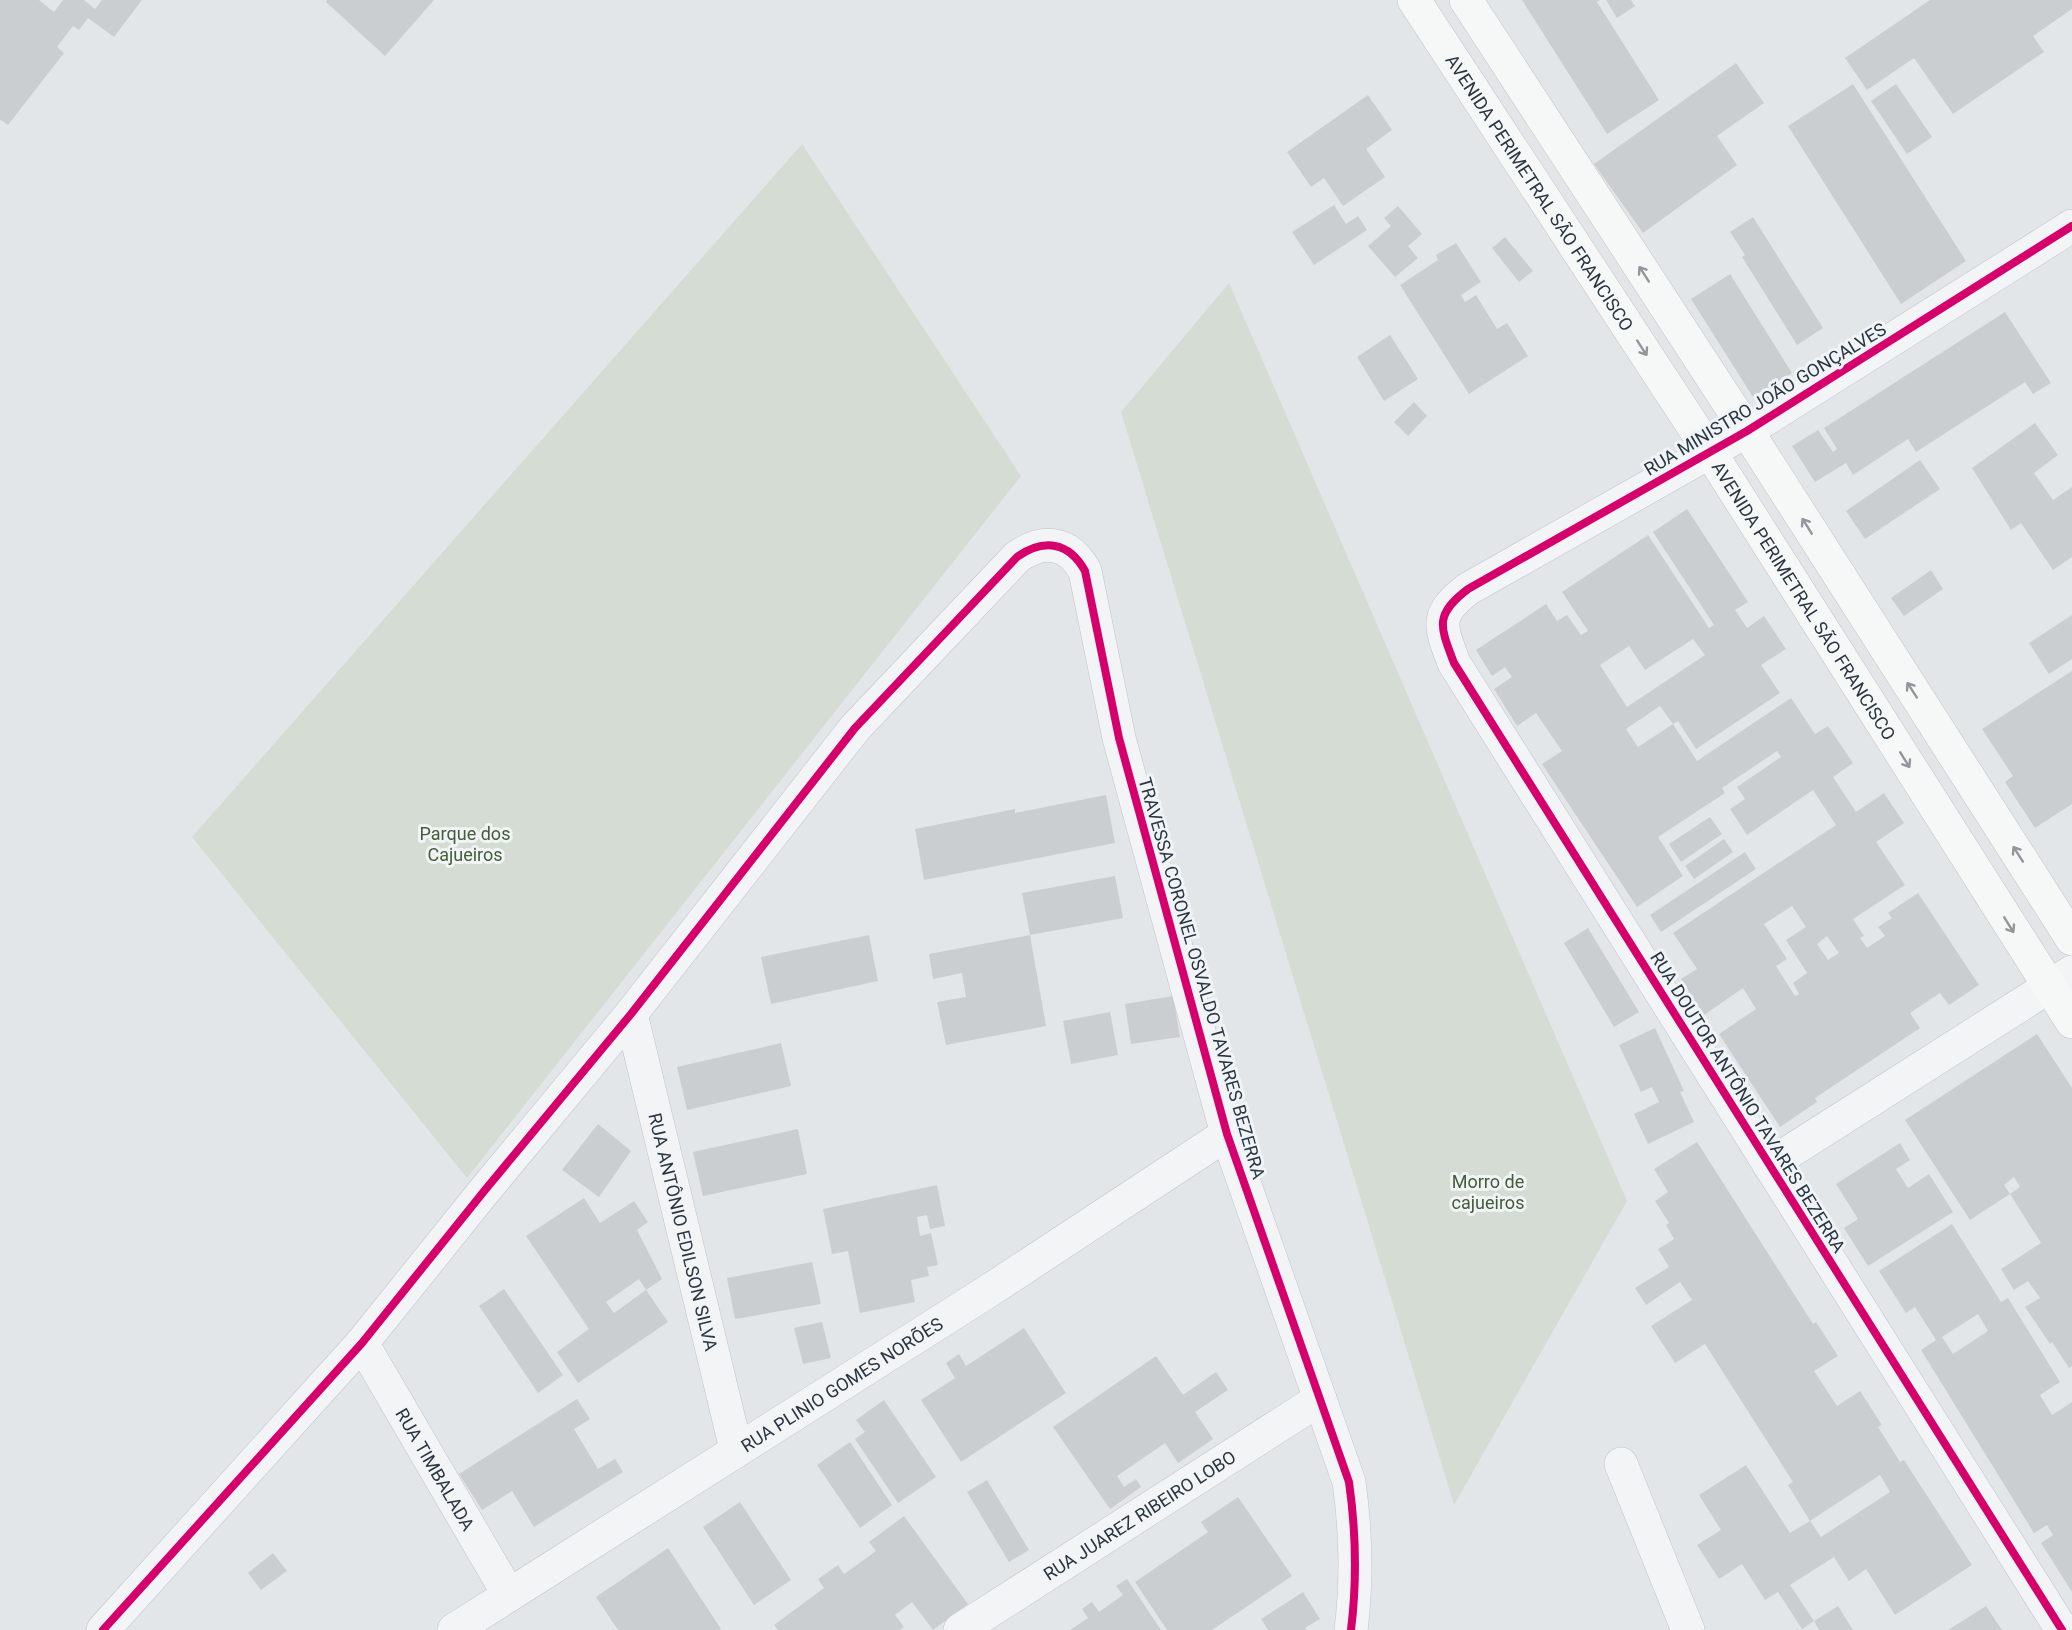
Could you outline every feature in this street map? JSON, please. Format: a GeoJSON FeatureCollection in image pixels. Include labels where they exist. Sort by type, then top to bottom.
{"type":"FeatureCollection","features":[{"type":"Feature","properties":{"kind":"main road","name":"AVENIDA PERIMETRAL SÃO FRANCISCO"},"geometry":{"type":"LineString","coordinates":[[1414,0],[1710,452],[1855,680],[2060,980],[2072,1022]]}},
{"type":"Feature","properties":{"kind":"main road"},"geometry":{"type":"LineString","coordinates":[[1466,0],[1747,431],[2072,939]]}},
{"type":"Feature","properties":{"kind":"main road"},"geometry":{"type":"LineString","coordinates":[[1855,680],[1893,660]]}},
{"type":"Feature","properties":{"kind":"street","name":"RUA MINISTRO JOÃO GONÇALVES"},"geometry":{"type":"LineString","coordinates":[[1468,589],[1747,431],[2072,226]]}},
{"type":"Feature","properties":{"kind":"street","name":"TRAVESSA CORONEL OSVALDO TAVARES BEZERRA"},"geometry":{"type":"LineString","coordinates":[[631,1014],[855,728],[1017,557],[1028,550],[1052,545],[1063,549],[1079,560],[1085,571],[1119,738],[1227,1134],[1349,1482],[1355,1523],[1354,1605],[1351,1630]]}},
{"type":"Feature","properties":{"kind":"street","name":"RUA DOUTOR ANTÔNIO TAVARES BEZERRA"},"geometry":{"type":"LineString","coordinates":[[1468,589],[1452,602],[1443,616],[1443,629],[1454,663],[2062,1630]]}},
{"type":"Feature","properties":{"kind":"street"},"geometry":{"type":"LineString","coordinates":[[1769,1165],[2060,980]]}},
{"type":"Feature","properties":{"kind":"street"},"geometry":{"type":"LineString","coordinates":[[104,1628],[362,1343],[631,1014]]}},
{"type":"Feature","properties":{"kind":"street","name":"RUA ANTÔNIO EDILSON SILVA"},"geometry":{"type":"LineString","coordinates":[[631,1014],[736,1449]]}},
{"type":"Feature","properties":{"kind":"street","name":"RUA PLINIO GOMES NORÕES"},"geometry":{"type":"LineString","coordinates":[[454,1630],[990,1290],[1227,1134]]}},
{"type":"Feature","properties":{"kind":"street","name":"RUA TIMBALADA"},"geometry":{"type":"LineString","coordinates":[[362,1343],[509,1594]]}},
{"type":"Feature","properties":{"kind":"street","name":"RUA JUAREZ RIBEIRO LOBO"},"geometry":{"type":"LineString","coordinates":[[960,1630],[1320,1399]]}},
{"type":"Feature","properties":{"kind":"street"},"geometry":{"type":"LineString","coordinates":[[1621,1464],[1688,1630]]}},
{"type":"Feature","properties":{"kind":"green space","name":"Parque dos Cajueiros"},"geometry":{"type":"Polygon","coordinates":[[[802,144],[1021,476],[467,1178],[192,837],[802,144]]]}},
{"type":"Feature","properties":{"kind":"green space","name":"Morro de cajueiros"},"geometry":{"type":"Polygon","coordinates":[[[1229,283],[1627,1201],[1454,1505],[1121,412],[1229,283]]]}},
{"type":"Feature","properties":{"kind":"building"},"geometry":{"type":"Polygon","coordinates":[[[0,0],[39,0],[54,12],[63,0],[84,0],[95,9],[102,0],[142,0],[114,37],[88,18],[79,30],[73,26],[57,47],[64,53],[8,125],[0,121],[0,0]]]}},
{"type":"Feature","properties":{"kind":"building"},"geometry":{"type":"Polygon","coordinates":[[[327,0],[434,0],[385,56],[326,2],[327,0]]]}},
{"type":"Feature","properties":{"kind":"building"},"geometry":{"type":"Polygon","coordinates":[[[1522,0],[1600,0],[1597,2],[1659,100],[1607,134],[1522,0]]]}},
{"type":"Feature","properties":{"kind":"building"},"geometry":{"type":"Polygon","coordinates":[[[1606,0],[1631,0],[1635,6],[1617,18],[1606,0]]]}},
{"type":"Feature","properties":{"kind":"building"},"geometry":{"type":"Polygon","coordinates":[[[1930,0],[2072,0],[2072,9],[2033,36],[2044,52],[1953,114],[1914,58],[1867,90],[1845,58],[1930,0]]]}},
{"type":"Feature","properties":{"kind":"building"},"geometry":{"type":"Polygon","coordinates":[[[1736,63],[1764,103],[1717,136],[1737,165],[1643,233],[1594,164],[1736,63]]]}},
{"type":"Feature","properties":{"kind":"building"},"geometry":{"type":"Polygon","coordinates":[[[1853,84],[1966,261],[1901,304],[1788,126],[1853,84]]]}},
{"type":"Feature","properties":{"kind":"building"},"geometry":{"type":"Polygon","coordinates":[[[1896,84],[1932,137],[1907,154],[1871,101],[1896,84]]]}},
{"type":"Feature","properties":{"kind":"building"},"geometry":{"type":"Polygon","coordinates":[[[1368,95],[1392,130],[1366,149],[1385,177],[1343,206],[1324,178],[1311,187],[1287,152],[1368,95]]]}},
{"type":"Feature","properties":{"kind":"building"},"geometry":{"type":"Polygon","coordinates":[[[1334,205],[1346,224],[1358,216],[1367,230],[1314,265],[1292,232],[1334,205]]]}},
{"type":"Feature","properties":{"kind":"building"},"geometry":{"type":"Polygon","coordinates":[[[1398,206],[1422,234],[1408,246],[1418,258],[1395,277],[1368,246],[1391,226],[1384,218],[1398,206]]]}},
{"type":"Feature","properties":{"kind":"building"},"geometry":{"type":"Polygon","coordinates":[[[1753,217],[1823,328],[1797,345],[1742,257],[1745,255],[1730,232],[1753,217]]]}},
{"type":"Feature","properties":{"kind":"building"},"geometry":{"type":"Polygon","coordinates":[[[1505,237],[1533,271],[1519,282],[1492,248],[1505,237]]]}},
{"type":"Feature","properties":{"kind":"building"},"geometry":{"type":"Polygon","coordinates":[[[1456,243],[1481,282],[1461,295],[1465,302],[1476,295],[1497,329],[1507,323],[1528,356],[1469,394],[1400,285],[1438,260],[1436,255],[1456,243]]]}},
{"type":"Feature","properties":{"kind":"building"},"geometry":{"type":"Polygon","coordinates":[[[1730,274],[1792,373],[1753,397],[1691,299],[1730,274]]]}},
{"type":"Feature","properties":{"kind":"building"},"geometry":{"type":"Polygon","coordinates":[[[2005,312],[2051,383],[2033,394],[2025,382],[1916,452],[1908,439],[1853,475],[1846,463],[1815,482],[1792,446],[1818,430],[1833,452],[1837,449],[1824,428],[2005,312]]]}},
{"type":"Feature","properties":{"kind":"building"},"geometry":{"type":"Polygon","coordinates":[[[1390,335],[1418,379],[1384,401],[1357,357],[1390,335]]]}},
{"type":"Feature","properties":{"kind":"building"},"geometry":{"type":"Polygon","coordinates":[[[1414,402],[1427,416],[1408,436],[1394,422],[1414,402]]]}},
{"type":"Feature","properties":{"kind":"building"},"geometry":{"type":"Polygon","coordinates":[[[2035,423],[2058,455],[2034,473],[2053,500],[2072,487],[2072,557],[2053,570],[2021,523],[2011,530],[1972,468],[2035,423]]]}},
{"type":"Feature","properties":{"kind":"building"},"geometry":{"type":"Polygon","coordinates":[[[1920,460],[1940,489],[1865,539],[1846,511],[1920,460]]]}},
{"type":"Feature","properties":{"kind":"building"},"geometry":{"type":"Polygon","coordinates":[[[1687,509],[1748,602],[1735,610],[1747,628],[1764,616],[1786,649],[1761,665],[1780,693],[1696,749],[1678,721],[1673,724],[1697,761],[1791,698],[1815,734],[1828,726],[1853,763],[1833,777],[1856,812],[1884,793],[1904,823],[1876,842],[1905,885],[1853,919],[1864,936],[1860,938],[1867,948],[1885,936],[1878,927],[1892,918],[1888,913],[1918,893],[1979,985],[1949,1005],[1940,993],[1910,1013],[1920,1028],[1815,1098],[1817,1102],[1780,1127],[1719,1034],[1756,1009],[1743,988],[1704,1015],[1681,979],[1697,969],[1673,933],[1836,825],[1813,790],[1747,835],[1730,809],[1745,799],[1737,787],[1781,757],[1777,751],[1722,788],[1725,793],[1658,837],[1683,876],[1637,907],[1542,764],[1562,751],[1536,713],[1517,726],[1494,689],[1512,677],[1505,667],[1492,676],[1476,650],[1546,604],[1557,621],[1567,615],[1581,635],[1588,631],[1562,592],[1648,535],[1709,628],[1714,625],[1653,532],[1687,509]],[[1693,639],[1645,670],[1629,646],[1600,665],[1627,707],[1705,655],[1693,639]],[[1660,706],[1626,729],[1638,747],[1673,724],[1660,706]],[[1792,906],[1764,924],[1787,959],[1776,966],[1795,996],[1799,994],[1793,983],[1807,973],[1786,940],[1806,927],[1792,906]],[[1827,936],[1817,944],[1828,960],[1839,953],[1827,936]]]}},
{"type":"Feature","properties":{"kind":"building"},"geometry":{"type":"Polygon","coordinates":[[[1931,570],[1943,589],[1904,616],[1891,598],[1931,570]]]}},
{"type":"Feature","properties":{"kind":"building"},"geometry":{"type":"Polygon","coordinates":[[[2072,615],[2072,659],[2049,674],[2029,643],[2072,615]]]}},
{"type":"Feature","properties":{"kind":"building"},"geometry":{"type":"Polygon","coordinates":[[[2072,671],[2072,804],[2035,828],[2005,782],[2013,776],[1982,729],[2072,671]]]}},
{"type":"Feature","properties":{"kind":"building"},"geometry":{"type":"Polygon","coordinates":[[[1106,795],[1115,843],[924,880],[915,829],[1015,809],[1015,813],[1106,795]]]}},
{"type":"Feature","properties":{"kind":"building"},"geometry":{"type":"Polygon","coordinates":[[[1710,817],[1722,834],[1681,862],[1669,844],[1710,817]]]}},
{"type":"Feature","properties":{"kind":"building"},"geometry":{"type":"Polygon","coordinates":[[[1724,839],[1733,852],[1694,879],[1685,866],[1724,839]]]}},
{"type":"Feature","properties":{"kind":"building"},"geometry":{"type":"Polygon","coordinates":[[[1745,852],[1756,869],[1661,932],[1650,915],[1745,852]]]}},
{"type":"Feature","properties":{"kind":"building"},"geometry":{"type":"Polygon","coordinates":[[[1115,876],[1123,918],[1030,935],[1022,893],[1115,876]]]}},
{"type":"Feature","properties":{"kind":"building"},"geometry":{"type":"Polygon","coordinates":[[[1588,928],[1639,1012],[1614,1027],[1564,943],[1588,928]]]}},
{"type":"Feature","properties":{"kind":"building"},"geometry":{"type":"Polygon","coordinates":[[[869,935],[878,981],[771,1004],[761,957],[869,935]]]}},
{"type":"Feature","properties":{"kind":"building"},"geometry":{"type":"Polygon","coordinates":[[[1030,935],[1046,1026],[946,1045],[937,1002],[966,997],[962,973],[933,979],[929,954],[1030,935]]]}},
{"type":"Feature","properties":{"kind":"building"},"geometry":{"type":"Polygon","coordinates":[[[1173,996],[1180,1037],[1131,1044],[1125,1004],[1173,996]]]}},
{"type":"Feature","properties":{"kind":"building"},"geometry":{"type":"Polygon","coordinates":[[[1110,1012],[1118,1055],[1071,1064],[1063,1021],[1110,1012]]]}},
{"type":"Feature","properties":{"kind":"building"},"geometry":{"type":"Polygon","coordinates":[[[1655,1028],[1684,1091],[1680,1092],[1694,1122],[1648,1144],[1634,1114],[1659,1102],[1652,1087],[1641,1092],[1619,1045],[1655,1028]]]}},
{"type":"Feature","properties":{"kind":"building"},"geometry":{"type":"Polygon","coordinates":[[[2037,1034],[2072,1088],[2072,1366],[2069,1368],[2025,1307],[2040,1298],[2028,1281],[2014,1290],[2001,1269],[2041,1243],[2010,1194],[1970,1220],[1905,1120],[2037,1034]],[[2014,1177],[2004,1185],[2010,1194],[2020,1187],[2014,1177]]]}},
{"type":"Feature","properties":{"kind":"building"},"geometry":{"type":"Polygon","coordinates":[[[781,1043],[791,1086],[687,1110],[677,1067],[781,1043]]]}},
{"type":"Feature","properties":{"kind":"building"},"geometry":{"type":"Polygon","coordinates":[[[598,1124],[631,1151],[599,1197],[562,1170],[598,1124]]]}},
{"type":"Feature","properties":{"kind":"building"},"geometry":{"type":"Polygon","coordinates":[[[798,1129],[807,1174],[703,1196],[693,1152],[798,1129]]]}},
{"type":"Feature","properties":{"kind":"building"},"geometry":{"type":"Polygon","coordinates":[[[1697,1142],[1813,1324],[1816,1322],[1838,1356],[1814,1371],[1837,1406],[1860,1391],[1882,1425],[1878,1427],[1900,1462],[1904,1460],[1972,1565],[1895,1615],[1866,1569],[1849,1581],[1834,1557],[1790,1585],[1814,1621],[1802,1629],[1778,1592],[1765,1600],[1742,1564],[1719,1579],[1697,1545],[1721,1530],[1699,1495],[1746,1465],[1790,1533],[1810,1521],[1788,1485],[1793,1482],[1705,1344],[1675,1363],[1651,1326],[1692,1300],[1680,1282],[1646,1305],[1635,1288],[1669,1267],[1658,1249],[1674,1239],[1666,1225],[1669,1223],[1655,1201],[1668,1192],[1654,1169],[1697,1142]],[[1880,1475],[1810,1521],[1821,1537],[1890,1492],[1880,1475]]]}},
{"type":"Feature","properties":{"kind":"building"},"geometry":{"type":"Polygon","coordinates":[[[1900,1143],[1910,1160],[1896,1169],[1908,1188],[1929,1174],[1953,1212],[1868,1266],[1844,1228],[1858,1219],[1836,1184],[1900,1143]]]}},
{"type":"Feature","properties":{"kind":"building"},"geometry":{"type":"Polygon","coordinates":[[[937,1185],[945,1226],[930,1229],[927,1215],[917,1217],[920,1236],[931,1233],[938,1265],[927,1267],[929,1276],[911,1280],[915,1302],[860,1313],[848,1251],[832,1254],[823,1209],[937,1185]]]}},
{"type":"Feature","properties":{"kind":"building"},"geometry":{"type":"Polygon","coordinates":[[[584,1198],[600,1223],[634,1201],[648,1222],[637,1230],[662,1279],[646,1290],[668,1322],[578,1383],[557,1352],[589,1329],[526,1236],[584,1198]],[[639,1279],[606,1302],[614,1313],[646,1290],[639,1279]]]}},
{"type":"Feature","properties":{"kind":"building"},"geometry":{"type":"Polygon","coordinates":[[[1952,1224],[2001,1302],[2008,1298],[2060,1382],[2040,1395],[2052,1415],[2072,1402],[2072,1592],[2041,1543],[2053,1535],[2047,1525],[2034,1533],[1921,1350],[1936,1340],[1915,1307],[1906,1313],[1879,1271],[1952,1224]],[[1978,1314],[1942,1337],[1953,1354],[1988,1331],[1978,1314]]]}},
{"type":"Feature","properties":{"kind":"building"},"geometry":{"type":"Polygon","coordinates":[[[812,1262],[821,1304],[735,1319],[727,1278],[812,1262]]]}},
{"type":"Feature","properties":{"kind":"building"},"geometry":{"type":"Polygon","coordinates":[[[504,1289],[563,1375],[538,1393],[479,1306],[504,1289]]]}},
{"type":"Feature","properties":{"kind":"building"},"geometry":{"type":"Polygon","coordinates":[[[822,1322],[831,1358],[803,1364],[794,1328],[822,1322]]]}},
{"type":"Feature","properties":{"kind":"building"},"geometry":{"type":"Polygon","coordinates":[[[1024,1328],[1066,1393],[961,1462],[921,1400],[955,1378],[946,1363],[959,1354],[966,1366],[1024,1328]]]}},
{"type":"Feature","properties":{"kind":"building"},"geometry":{"type":"Polygon","coordinates":[[[1156,1356],[1183,1395],[1216,1372],[1228,1390],[1195,1412],[1213,1439],[1178,1463],[1165,1443],[1117,1476],[1124,1487],[1136,1479],[1141,1487],[1110,1509],[1053,1427],[1156,1356]]]}},
{"type":"Feature","properties":{"kind":"building"},"geometry":{"type":"Polygon","coordinates":[[[577,1399],[590,1419],[574,1429],[598,1469],[615,1459],[623,1472],[534,1527],[512,1491],[482,1510],[459,1474],[577,1399]]]}},
{"type":"Feature","properties":{"kind":"building"},"geometry":{"type":"Polygon","coordinates":[[[884,1400],[936,1477],[898,1503],[855,1439],[865,1432],[856,1420],[884,1400]]]}},
{"type":"Feature","properties":{"kind":"building"},"geometry":{"type":"Polygon","coordinates":[[[850,1442],[892,1505],[860,1528],[817,1465],[850,1442]]]}},
{"type":"Feature","properties":{"kind":"building"},"geometry":{"type":"Polygon","coordinates":[[[987,1480],[1029,1550],[1009,1562],[967,1492],[987,1480]]]}},
{"type":"Feature","properties":{"kind":"building"},"geometry":{"type":"Polygon","coordinates":[[[1238,1497],[1292,1576],[1212,1630],[1167,1630],[1135,1582],[1208,1532],[1201,1522],[1238,1497]]]}},
{"type":"Feature","properties":{"kind":"building"},"geometry":{"type":"Polygon","coordinates":[[[740,1502],[791,1580],[754,1605],[703,1527],[740,1502]]]}},
{"type":"Feature","properties":{"kind":"building"},"geometry":{"type":"Polygon","coordinates":[[[904,1516],[968,1604],[933,1630],[912,1602],[895,1615],[904,1627],[900,1630],[778,1630],[774,1625],[824,1588],[818,1579],[838,1565],[844,1574],[876,1551],[869,1542],[904,1516]]]}},
{"type":"Feature","properties":{"kind":"building"},"geometry":{"type":"Polygon","coordinates":[[[668,1548],[721,1629],[618,1630],[596,1597],[668,1548]]]}},
{"type":"Feature","properties":{"kind":"building"},"geometry":{"type":"Polygon","coordinates":[[[273,1553],[287,1571],[261,1590],[248,1573],[273,1553]]]}},
{"type":"Feature","properties":{"kind":"building"},"geometry":{"type":"Polygon","coordinates":[[[1127,1579],[1161,1630],[1070,1630],[1088,1618],[1082,1609],[1092,1602],[1099,1612],[1123,1595],[1116,1586],[1127,1579]]]}},
{"type":"Feature","properties":{"kind":"building"},"geometry":{"type":"Polygon","coordinates":[[[1303,1592],[1320,1619],[1305,1628],[1307,1630],[1268,1630],[1261,1619],[1303,1592]]]}},
{"type":"Feature","properties":{"kind":"building"},"geometry":{"type":"Polygon","coordinates":[[[1838,1606],[1853,1630],[1819,1630],[1814,1621],[1838,1606]]]}},
{"type":"Feature","properties":{"kind":"building"},"geometry":{"type":"Polygon","coordinates":[[[1986,1606],[2002,1630],[1948,1630],[1986,1606]]]}},
{"type":"Feature","properties":{"kind":"cycle path"},"geometry":{"type":"LineString","coordinates":[[2062,1630],[1454,663],[1443,630],[1443,622],[1450,606],[1468,589],[1747,431],[2072,226]]}},
{"type":"Feature","properties":{"kind":"cycle path"},"geometry":{"type":"LineString","coordinates":[[103,1630],[362,1343],[631,1014],[855,728],[1017,557],[1046,545],[1064,549],[1079,561],[1085,571],[1119,738],[1227,1134],[1349,1482],[1355,1556],[1351,1630]]}}]}
